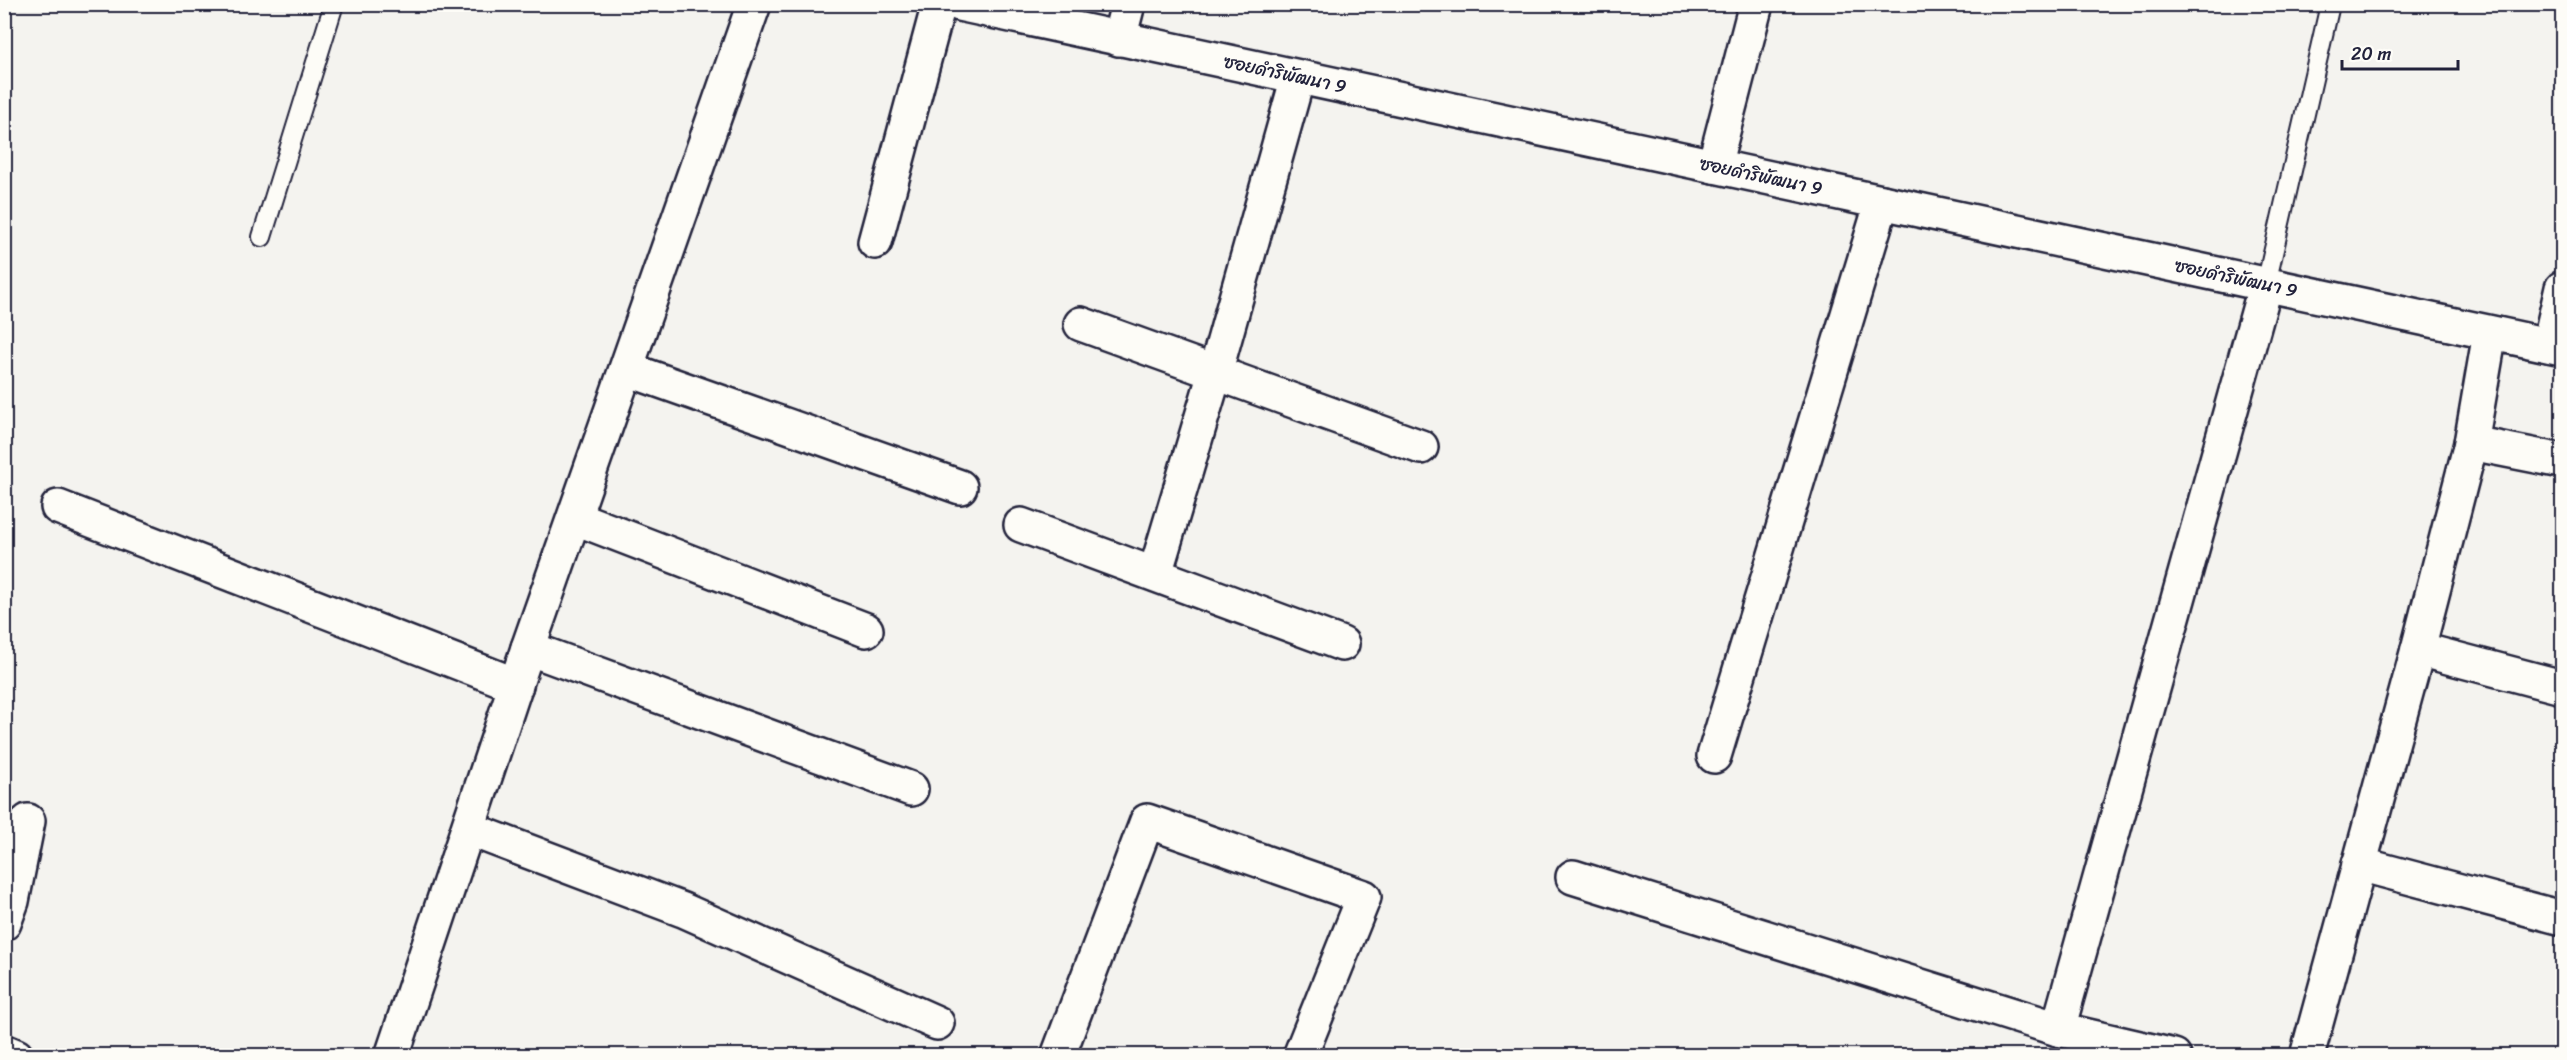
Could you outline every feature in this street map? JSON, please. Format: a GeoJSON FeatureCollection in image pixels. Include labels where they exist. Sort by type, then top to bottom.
{"type":"FeatureCollection","features":[{"type":"Feature","properties":{"kind":"street"},"geometry":{"type":"LineString","coordinates":[[392,1056],[528,648],[576,518],[754,4]]}},
{"type":"Feature","properties":{"kind":"street"},"geometry":{"type":"LineString","coordinates":[[874,242],[939,4]]}},
{"type":"Feature","properties":{"kind":"street","name":"ซอยดำริพัฒนา 9"},"geometry":{"type":"LineString","coordinates":[[959,4],[2556,347]]}},
{"type":"Feature","properties":{"kind":"street"},"geometry":{"type":"LineString","coordinates":[[1119,39],[1128,4]]}},
{"type":"Feature","properties":{"kind":"street"},"geometry":{"type":"LineString","coordinates":[[1714,166],[1756,4]]}},
{"type":"Feature","properties":{"kind":"street"},"geometry":{"type":"LineString","coordinates":[[1155,574],[1215,373],[1298,77]]}},
{"type":"Feature","properties":{"kind":"street"},"geometry":{"type":"LineString","coordinates":[[1714,756],[1882,202]]}},
{"type":"Feature","properties":{"kind":"street"},"geometry":{"type":"LineString","coordinates":[[2076,1040],[2266,284]]}},
{"type":"Feature","properties":{"kind":"street"},"geometry":{"type":"LineString","coordinates":[[2556,347],[2562,288]]}},
{"type":"Feature","properties":{"kind":"street"},"geometry":{"type":"LineString","coordinates":[[1081,324],[1421,447]]}},
{"type":"Feature","properties":{"kind":"street"},"geometry":{"type":"LineString","coordinates":[[2307,1056],[2418,649],[2471,442],[2490,333]]}},
{"type":"Feature","properties":{"kind":"street"},"geometry":{"type":"LineString","coordinates":[[627,369],[960,487]]}},
{"type":"Feature","properties":{"kind":"street"},"geometry":{"type":"LineString","coordinates":[[2471,442],[2562,461]]}},
{"type":"Feature","properties":{"kind":"street"},"geometry":{"type":"LineString","coordinates":[[58,507],[516,686]]}},
{"type":"Feature","properties":{"kind":"street"},"geometry":{"type":"LineString","coordinates":[[576,518],[866,630]]}},
{"type":"Feature","properties":{"kind":"street"},"geometry":{"type":"LineString","coordinates":[[1021,525],[1342,644]]}},
{"type":"Feature","properties":{"kind":"street"},"geometry":{"type":"LineString","coordinates":[[528,648],[911,789]]}},
{"type":"Feature","properties":{"kind":"street"},"geometry":{"type":"LineString","coordinates":[[2418,649],[2562,687]]}},
{"type":"Feature","properties":{"kind":"street"},"geometry":{"type":"LineString","coordinates":[[4,923],[12,901],[28,821]]}},
{"type":"Feature","properties":{"kind":"street"},"geometry":{"type":"LineString","coordinates":[[1058,1056],[1147,821],[1364,897],[1299,1056]]}},
{"type":"Feature","properties":{"kind":"street"},"geometry":{"type":"LineString","coordinates":[[469,829],[683,910],[937,1023]]}},
{"type":"Feature","properties":{"kind":"street"},"geometry":{"type":"LineString","coordinates":[[2360,864],[2562,918]]}},
{"type":"Feature","properties":{"kind":"street"},"geometry":{"type":"LineString","coordinates":[[1573,877],[2076,1040],[2174,1056]]}},
{"type":"Feature","properties":{"kind":"street"},"geometry":{"type":"LineString","coordinates":[[4,1051],[16,1056]]}},
{"type":"Feature","properties":{"kind":"lane"},"geometry":{"type":"LineString","coordinates":[[262,237],[334,4]]}},
{"type":"Feature","properties":{"kind":"lane"},"geometry":{"type":"LineString","coordinates":[[2266,284],[2329,9]]}}]}
